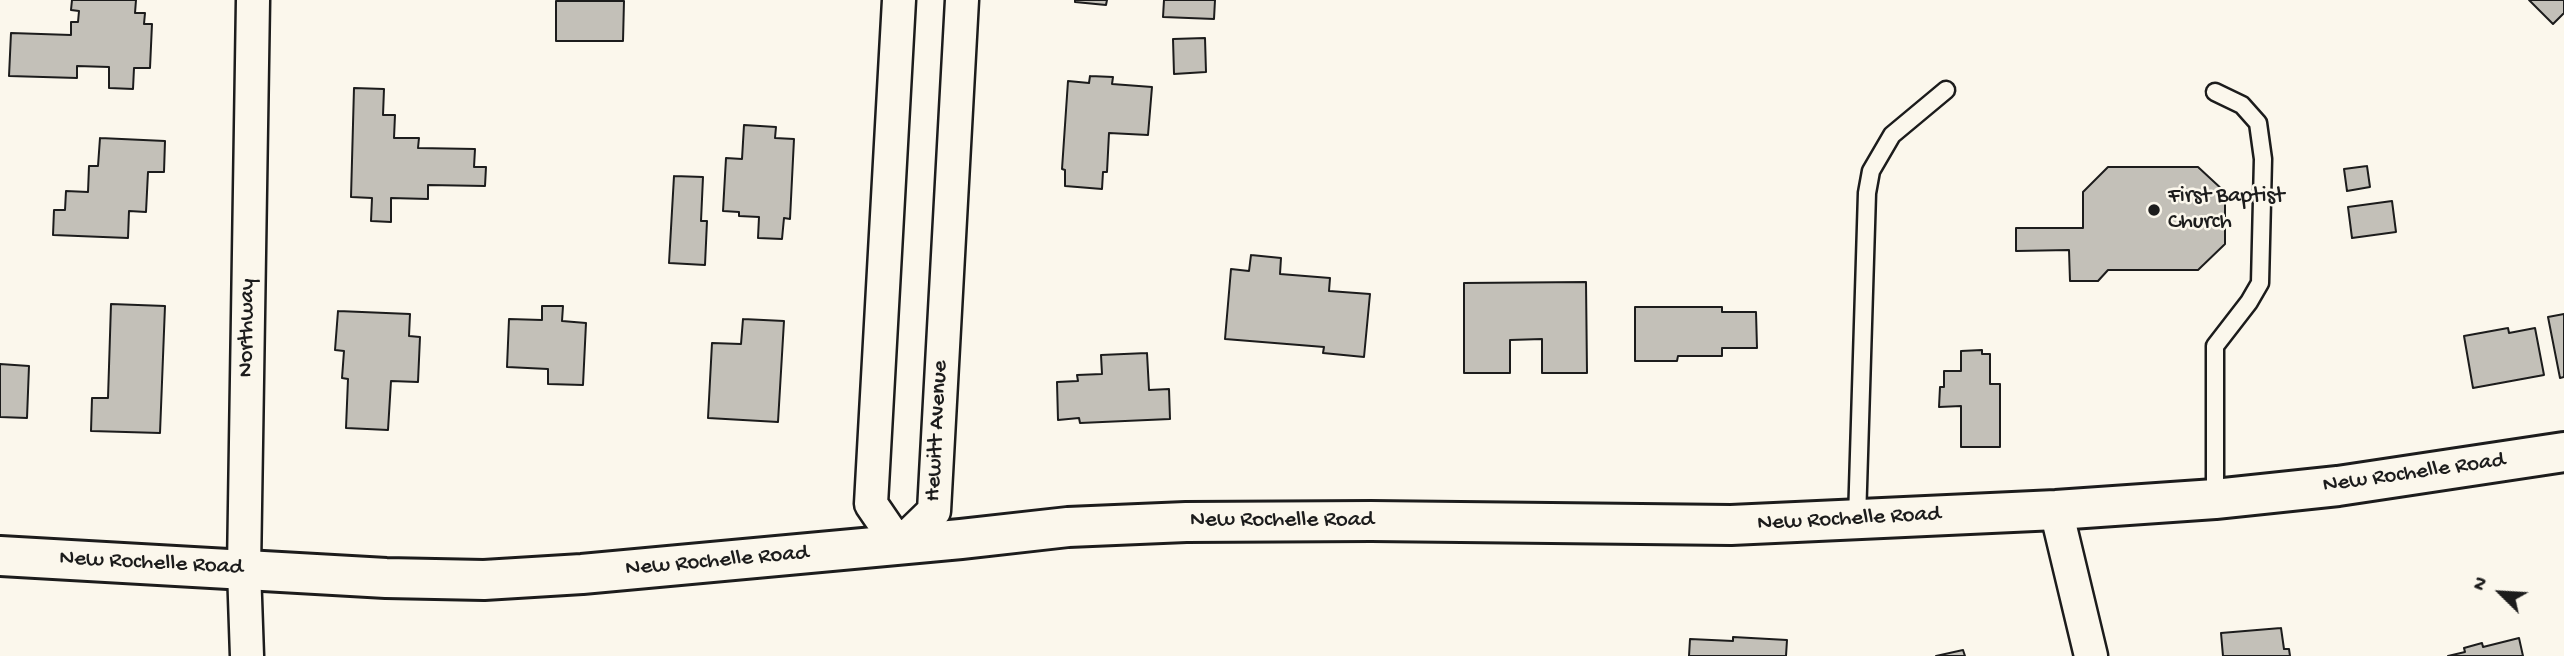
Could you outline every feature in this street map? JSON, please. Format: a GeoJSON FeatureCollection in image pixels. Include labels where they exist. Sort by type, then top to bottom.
{"type":"FeatureCollection","features":[{"type":"Feature","properties":{"kind":"main road","name":"New Rochelle Road"},"geometry":{"type":"LineString","coordinates":[[0,556],[386,579],[484,580],[582,574],[1068,527],[1186,522],[1371,521],[1731,525],[2056,510],[2215,499],[2338,486],[2564,452]]}},
{"type":"Feature","properties":{"kind":"street","name":"Northway"},"geometry":{"type":"LineString","coordinates":[[247,656],[244,569],[253,0]]}},
{"type":"Feature","properties":{"kind":"street"},"geometry":{"type":"LineString","coordinates":[[899,0],[871,504],[899,545]]}},
{"type":"Feature","properties":{"kind":"street","name":"Hewitt Avenue"},"geometry":{"type":"LineString","coordinates":[[899,545],[934,511],[962,0]]}},
{"type":"Feature","properties":{"kind":"street"},"geometry":{"type":"LineString","coordinates":[[2056,510],[2091,656]]}},
{"type":"Feature","properties":{"kind":"lane"},"geometry":{"type":"LineString","coordinates":[[1857,520],[1867,193],[1871,171],[1892,135],[1946,90]]}},
{"type":"Feature","properties":{"kind":"lane"},"geometry":{"type":"LineString","coordinates":[[2215,92],[2242,105],[2258,123],[2263,159],[2260,283],[2215,346],[2215,499]]}},
{"type":"Feature","properties":{"kind":"building"},"geometry":{"type":"Polygon","coordinates":[[[72,0],[136,0],[135,13],[145,13],[144,24],[152,24],[150,68],[134,68],[133,89],[109,88],[109,67],[77,66],[77,78],[9,76],[11,33],[71,35],[71,22],[78,22],[79,11],[71,10],[72,0]]]}},
{"type":"Feature","properties":{"kind":"building"},"geometry":{"type":"Polygon","coordinates":[[[1075,0],[1107,0],[1106,5],[1075,0]]]}},
{"type":"Feature","properties":{"kind":"building"},"geometry":{"type":"Polygon","coordinates":[[[1164,0],[1215,0],[1214,19],[1163,17],[1164,0]]]}},
{"type":"Feature","properties":{"kind":"building"},"geometry":{"type":"Polygon","coordinates":[[[2529,0],[2564,0],[2564,13],[2553,24],[2529,0]]]}},
{"type":"Feature","properties":{"kind":"building"},"geometry":{"type":"Polygon","coordinates":[[[556,1],[624,1],[623,41],[556,41],[556,1]]]}},
{"type":"Feature","properties":{"kind":"building"},"geometry":{"type":"Polygon","coordinates":[[[1205,38],[1206,72],[1174,74],[1173,39],[1205,38]]]}},
{"type":"Feature","properties":{"kind":"building"},"geometry":{"type":"Polygon","coordinates":[[[1090,76],[1113,77],[1112,84],[1152,87],[1148,135],[1109,133],[1107,172],[1103,172],[1102,189],[1065,186],[1065,170],[1062,169],[1068,81],[1089,83],[1090,76]]]}},
{"type":"Feature","properties":{"kind":"building"},"geometry":{"type":"Polygon","coordinates":[[[354,88],[384,89],[383,115],[395,115],[394,138],[419,138],[418,148],[475,149],[474,167],[486,167],[485,186],[428,185],[428,199],[391,198],[391,222],[371,221],[372,198],[351,197],[354,88]]]}},
{"type":"Feature","properties":{"kind":"building"},"geometry":{"type":"Polygon","coordinates":[[[744,125],[776,127],[775,138],[794,139],[790,219],[784,218],[782,239],[758,238],[759,217],[739,216],[739,212],[723,211],[726,158],[742,159],[744,125]]]}},
{"type":"Feature","properties":{"kind":"building"},"geometry":{"type":"Polygon","coordinates":[[[100,138],[165,141],[164,172],[148,172],[146,212],[129,211],[128,238],[53,235],[54,210],[65,210],[66,191],[88,192],[89,166],[98,166],[100,138]]]}},
{"type":"Feature","properties":{"kind":"building"},"geometry":{"type":"Polygon","coordinates":[[[2367,166],[2370,187],[2347,191],[2344,169],[2367,166]]]}},
{"type":"Feature","properties":{"kind":"building","name":"First Baptist Church"},"geometry":{"type":"Polygon","coordinates":[[[2108,167],[2198,167],[2225,192],[2225,244],[2198,270],[2108,270],[2098,281],[2070,281],[2069,250],[2016,251],[2016,228],[2083,228],[2083,192],[2108,167]]]}},
{"type":"Feature","properties":{"kind":"building"},"geometry":{"type":"Polygon","coordinates":[[[674,176],[703,177],[701,221],[707,221],[705,265],[669,263],[674,176]]]}},
{"type":"Feature","properties":{"kind":"building"},"geometry":{"type":"Polygon","coordinates":[[[2392,201],[2396,232],[2352,238],[2348,207],[2392,201]]]}},
{"type":"Feature","properties":{"kind":"building"},"geometry":{"type":"Polygon","coordinates":[[[1251,255],[1281,258],[1280,274],[1330,278],[1329,291],[1370,294],[1364,357],[1323,353],[1324,347],[1225,339],[1231,269],[1249,271],[1251,255]]]}},
{"type":"Feature","properties":{"kind":"building"},"geometry":{"type":"Polygon","coordinates":[[[1586,282],[1587,373],[1542,373],[1542,339],[1510,340],[1510,373],[1464,373],[1464,283],[1586,282]]]}},
{"type":"Feature","properties":{"kind":"building"},"geometry":{"type":"Polygon","coordinates":[[[111,304],[165,306],[160,433],[91,431],[92,398],[108,398],[111,304]]]}},
{"type":"Feature","properties":{"kind":"building"},"geometry":{"type":"Polygon","coordinates":[[[542,306],[563,306],[562,321],[586,323],[583,385],[548,384],[548,369],[507,367],[509,319],[542,320],[542,306]]]}},
{"type":"Feature","properties":{"kind":"building"},"geometry":{"type":"Polygon","coordinates":[[[1635,307],[1722,307],[1722,312],[1756,312],[1757,348],[1722,348],[1722,356],[1678,356],[1677,361],[1635,361],[1635,307]]]}},
{"type":"Feature","properties":{"kind":"building"},"geometry":{"type":"Polygon","coordinates":[[[338,311],[410,314],[409,336],[420,337],[418,382],[391,381],[388,430],[346,428],[348,379],[342,378],[344,351],[335,350],[338,311]]]}},
{"type":"Feature","properties":{"kind":"building"},"geometry":{"type":"Polygon","coordinates":[[[2564,314],[2564,377],[2560,378],[2548,317],[2564,314]]]}},
{"type":"Feature","properties":{"kind":"building"},"geometry":{"type":"Polygon","coordinates":[[[743,319],[784,321],[778,422],[708,418],[712,343],[741,344],[743,319]]]}},
{"type":"Feature","properties":{"kind":"building"},"geometry":{"type":"Polygon","coordinates":[[[2508,328],[2509,333],[2535,328],[2544,375],[2473,388],[2464,336],[2508,328]]]}},
{"type":"Feature","properties":{"kind":"building"},"geometry":{"type":"Polygon","coordinates":[[[1982,350],[1982,354],[1990,354],[1990,384],[2000,384],[2000,447],[1961,447],[1961,406],[1939,407],[1940,387],[1944,387],[1944,371],[1961,371],[1961,351],[1982,350]]]}},
{"type":"Feature","properties":{"kind":"building"},"geometry":{"type":"Polygon","coordinates":[[[1147,353],[1149,390],[1169,389],[1170,419],[1080,423],[1079,418],[1058,420],[1057,382],[1078,381],[1077,375],[1102,374],[1101,355],[1147,353]]]}},
{"type":"Feature","properties":{"kind":"building"},"geometry":{"type":"Polygon","coordinates":[[[0,364],[29,366],[27,418],[0,417],[0,364]]]}},
{"type":"Feature","properties":{"kind":"building"},"geometry":{"type":"Polygon","coordinates":[[[2281,628],[2284,649],[2289,649],[2290,656],[2223,656],[2221,633],[2281,628]]]}},
{"type":"Feature","properties":{"kind":"building"},"geometry":{"type":"Polygon","coordinates":[[[1733,637],[1787,640],[1786,656],[1689,656],[1690,639],[1733,641],[1733,637]]]}},
{"type":"Feature","properties":{"kind":"building"},"geometry":{"type":"Polygon","coordinates":[[[2519,638],[2523,656],[2448,656],[2465,652],[2464,648],[2482,643],[2483,647],[2519,638]]]}},
{"type":"Feature","properties":{"kind":"building"},"geometry":{"type":"Polygon","coordinates":[[[1963,650],[1965,656],[1936,656],[1963,650]]]}},
{"type":"Feature","properties":{"kind":"place","name":"First Baptist Church"},"geometry":{"type":"Point","coordinates":[2154,210]}}]}
